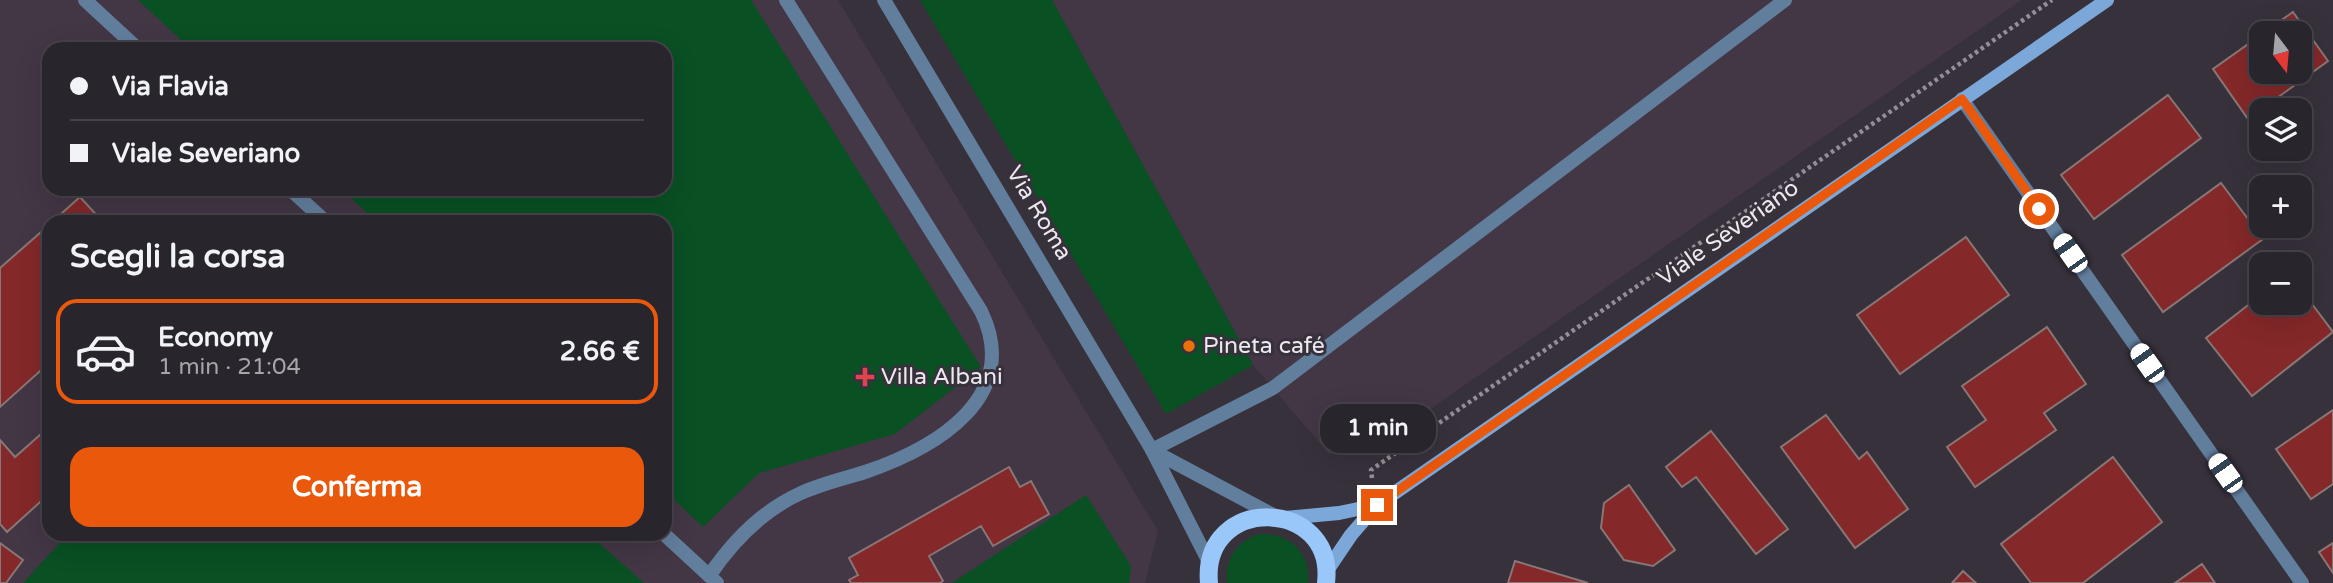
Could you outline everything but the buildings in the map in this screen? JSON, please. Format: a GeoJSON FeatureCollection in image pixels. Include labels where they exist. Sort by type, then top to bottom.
{"type":"FeatureCollection","features":[{"type":"Feature","properties":{"kind":"main road","name":"Viale Severiano"},"geometry":{"type":"LineString","coordinates":[[1326,580],[1350,535],[1377,505],[2107,0]]}},
{"type":"Feature","properties":{"kind":"main road","name":"Viale Severiano"},"geometry":{"type":"LineString","coordinates":[[1280,517],[1339,513],[1377,505]]}},
{"type":"Feature","properties":{"kind":"main road"},"geometry":{"type":"LineString","coordinates":[[1206,574],[1215,546],[1226,531],[1258,516],[1280,517],[1301,526],[1314,539],[1323,555],[1326,580]]}},
{"type":"Feature","properties":{"kind":"street"},"geometry":{"type":"LineString","coordinates":[[85,0],[130,42]]}},
{"type":"Feature","properties":{"kind":"street"},"geometry":{"type":"LineString","coordinates":[[672,541],[713,579],[739,536],[789,499],[910,452],[958,422],[971,409],[984,389],[992,369],[993,347],[981,311],[786,0]]}},
{"type":"Feature","properties":{"kind":"street","name":"Via Roma"},"geometry":{"type":"LineString","coordinates":[[884,0],[1152,450],[1206,574]]}},
{"type":"Feature","properties":{"kind":"street"},"geometry":{"type":"LineString","coordinates":[[1152,450],[1273,388],[1785,0]]}},
{"type":"Feature","properties":{"kind":"street"},"geometry":{"type":"LineString","coordinates":[[1962,99],[2302,583]]}},
{"type":"Feature","properties":{"kind":"street"},"geometry":{"type":"LineString","coordinates":[[298,196],[318,215]]}},
{"type":"Feature","properties":{"kind":"street"},"geometry":{"type":"LineString","coordinates":[[1152,450],[1280,517]]}},
{"type":"Feature","properties":{"kind":"path"},"geometry":{"type":"LineString","coordinates":[[1377,505],[1371,470],[2052,0]]}},
{"type":"Feature","properties":{"kind":"shaded area","name":"Villa Albani"},"geometry":{"type":"Polygon","coordinates":[[[0,0],[838,0],[1158,531],[1145,583],[0,583],[0,0]]]}},
{"type":"Feature","properties":{"kind":"shaded area"},"geometry":{"type":"Polygon","coordinates":[[[1052,0],[2022,0],[1365,454],[1329,454],[1253,365],[1052,0]]]}},
{"type":"Feature","properties":{"kind":"green space"},"geometry":{"type":"Polygon","coordinates":[[[138,0],[751,0],[981,367],[895,434],[759,473],[703,527],[672,498],[672,215],[369,215],[349,196],[672,196],[672,42],[183,42],[138,0]]]}},
{"type":"Feature","properties":{"kind":"green space"},"geometry":{"type":"Polygon","coordinates":[[[920,0],[1052,0],[1253,365],[1166,414],[920,0]]]}},
{"type":"Feature","properties":{"kind":"green space"},"geometry":{"type":"Polygon","coordinates":[[[1086,495],[1131,566],[1129,583],[952,583],[1086,495]]]}},
{"type":"Feature","properties":{"kind":"green space"},"geometry":{"type":"Polygon","coordinates":[[[1259,534],[1280,537],[1296,547],[1306,562],[1308,583],[1227,583],[1228,566],[1234,552],[1244,542],[1259,534]]]}},
{"type":"Feature","properties":{"kind":"green space"},"geometry":{"type":"Polygon","coordinates":[[[62,541],[597,541],[644,583],[23,583],[62,541]]]}},
{"type":"Feature","properties":{"kind":"place","name":"Pineta café"},"geometry":{"type":"Point","coordinates":[1189,346]}},
{"type":"Feature","properties":{"kind":"place","name":"Villa Albani"},"geometry":{"type":"Point","coordinates":[865,377]}},
{"type":"Feature","properties":{"kind":"route"},"geometry":{"type":"LineString","coordinates":[[1377,505],[1962,99],[2039,209]]}}]}
